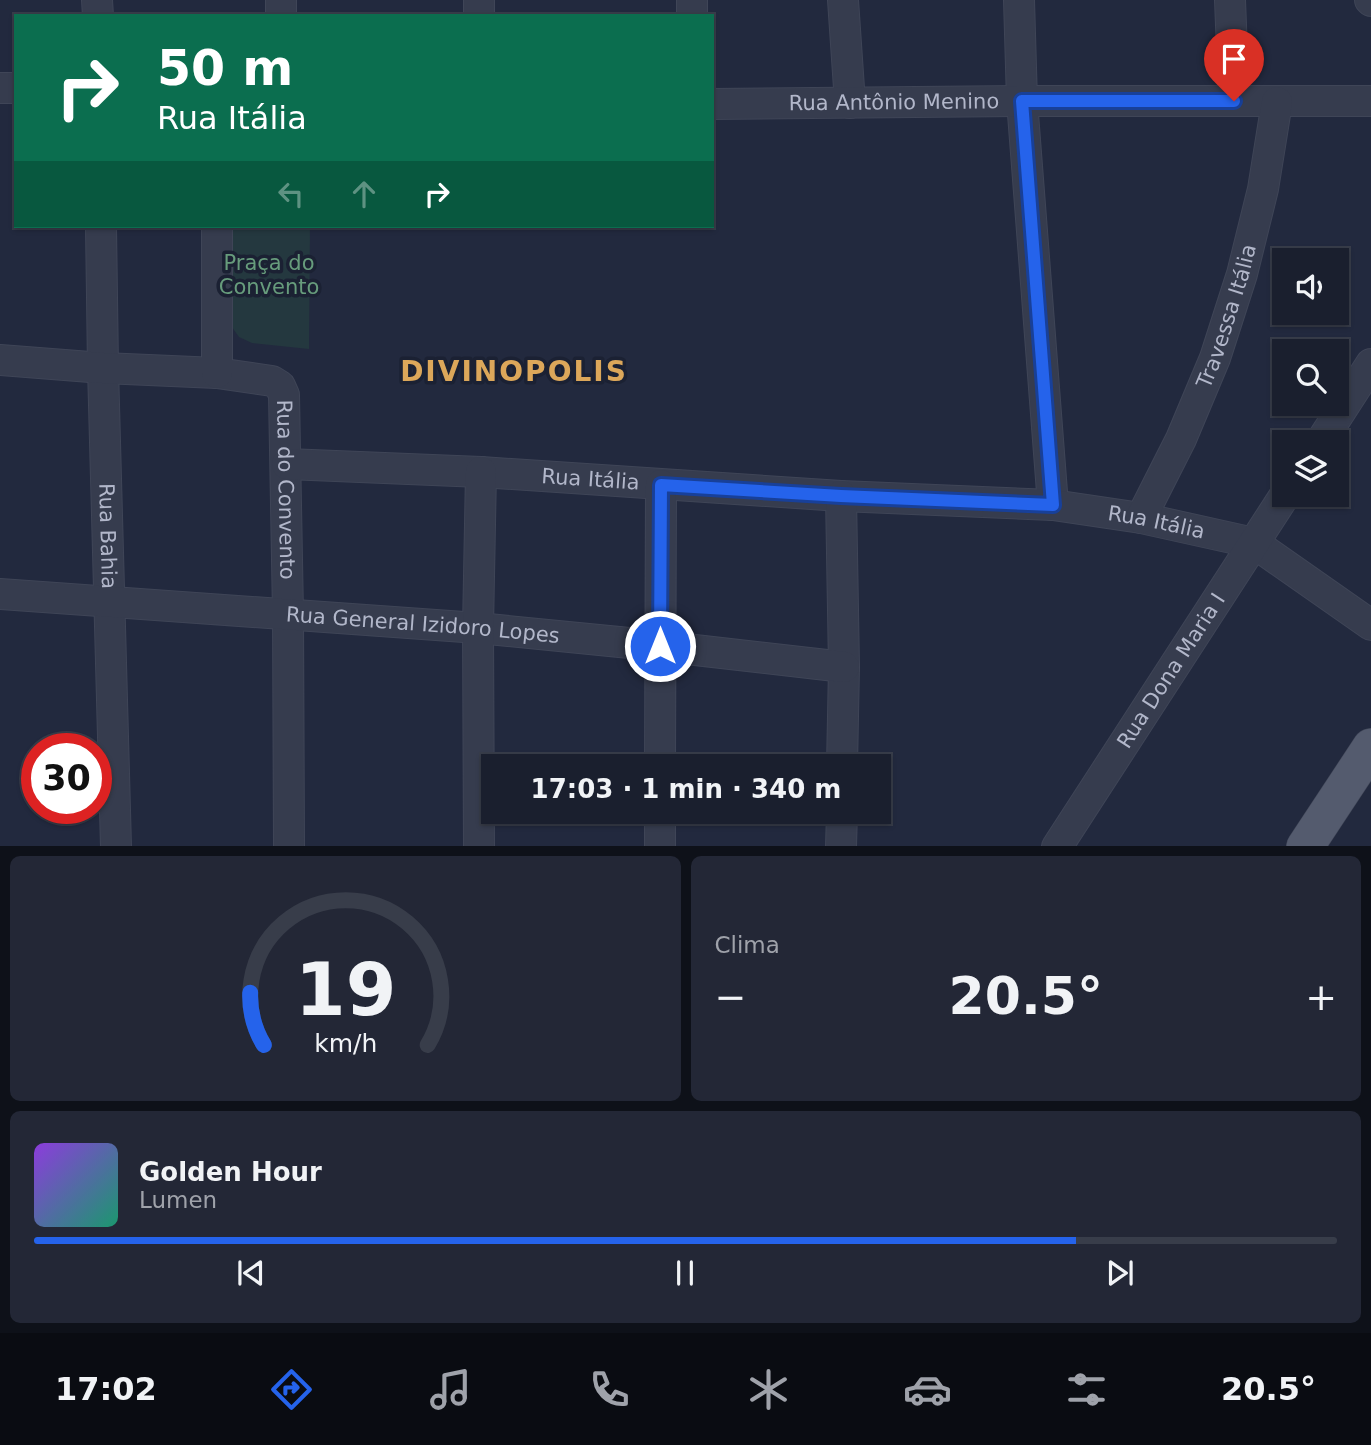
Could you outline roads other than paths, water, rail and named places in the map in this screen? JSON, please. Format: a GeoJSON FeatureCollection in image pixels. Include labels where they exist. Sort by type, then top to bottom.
{"type":"FeatureCollection","features":[{"type":"Feature","properties":{"kind":"main road"},"geometry":{"type":"LineString","coordinates":[[1305,846],[1371,747]]}},
{"type":"Feature","properties":{"kind":"street"},"geometry":{"type":"LineString","coordinates":[[844,0],[850,103]]}},
{"type":"Feature","properties":{"kind":"street"},"geometry":{"type":"LineString","coordinates":[[1019,0],[1022,101],[1053,505]]}},
{"type":"Feature","properties":{"kind":"street"},"geometry":{"type":"LineString","coordinates":[[1230,0],[1234,101]]}},
{"type":"Feature","properties":{"kind":"street","name":"Rua Antônio Menino"},"geometry":{"type":"LineString","coordinates":[[714,104],[1371,101]]}},
{"type":"Feature","properties":{"kind":"street","name":"Travessa Itália"},"geometry":{"type":"LineString","coordinates":[[1141,518],[1181,439],[1210,370],[1242,274],[1263,189],[1277,102]]}},
{"type":"Feature","properties":{"kind":"street","name":"Rua Bahia"},"geometry":{"type":"LineString","coordinates":[[102,228],[103,368],[116,846]]}},
{"type":"Feature","properties":{"kind":"street"},"geometry":{"type":"LineString","coordinates":[[0,360],[217,373],[217,228]]}},
{"type":"Feature","properties":{"kind":"street"},"geometry":{"type":"LineString","coordinates":[[1328,430],[1371,364]]}},
{"type":"Feature","properties":{"kind":"street","name":"Rua do Convento"},"geometry":{"type":"LineString","coordinates":[[217,373],[272,381],[284,394],[289,846]]}},
{"type":"Feature","properties":{"kind":"street","name":"Rua Itália"},"geometry":{"type":"LineString","coordinates":[[286,464],[481,472],[841,496],[1053,505],[1141,518],[1254,543],[1371,625]]}},
{"type":"Feature","properties":{"kind":"street"},"geometry":{"type":"LineString","coordinates":[[479,846],[478,628],[481,472]]}},
{"type":"Feature","properties":{"kind":"street"},"geometry":{"type":"LineString","coordinates":[[660,754],[661,485]]}},
{"type":"Feature","properties":{"kind":"street"},"geometry":{"type":"LineString","coordinates":[[841,496],[844,667],[842,754]]}},
{"type":"Feature","properties":{"kind":"street","name":"Rua Dona Maria I"},"geometry":{"type":"LineString","coordinates":[[1057,846],[1277,507]]}},
{"type":"Feature","properties":{"kind":"street","name":"Rua General Izidoro Lopes"},"geometry":{"type":"LineString","coordinates":[[0,594],[478,628],[844,667]]}},
{"type":"Feature","properties":{"kind":"street"},"geometry":{"type":"LineString","coordinates":[[660,824],[660,846]]}},
{"type":"Feature","properties":{"kind":"street"},"geometry":{"type":"LineString","coordinates":[[841,846],[842,824]]}},
{"type":"Feature","properties":{"kind":"district","name":"DIVINOPOLIS"},"geometry":{"type":"Point","coordinates":[514,371]}},
{"type":"Feature","properties":{"kind":"park label","name":"Praça do Convento"},"geometry":{"type":"Point","coordinates":[269,275]}}]}
